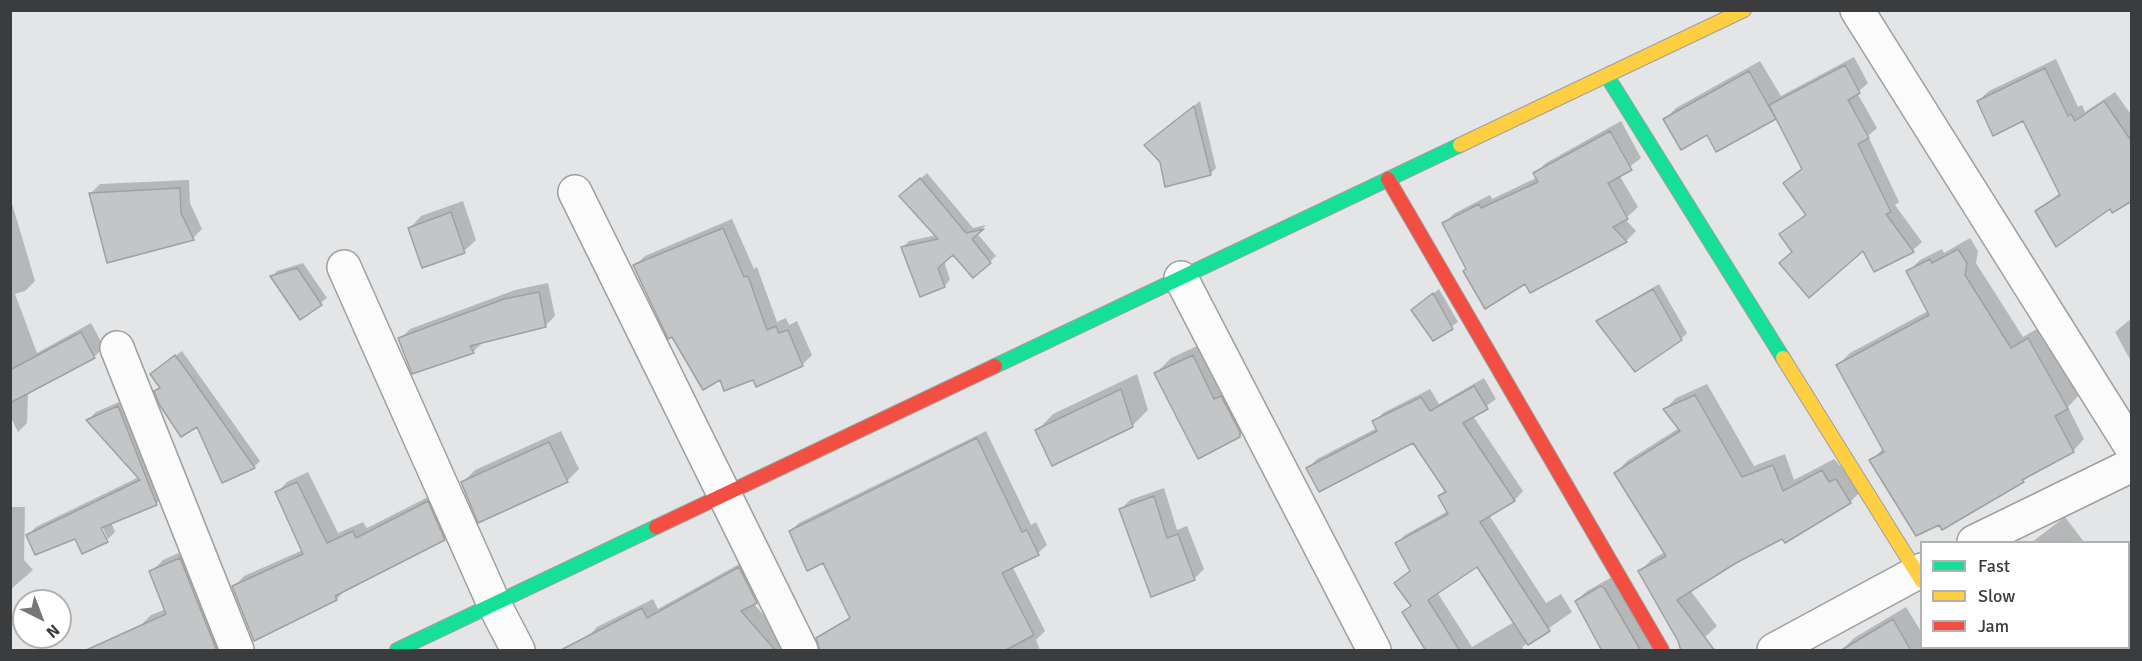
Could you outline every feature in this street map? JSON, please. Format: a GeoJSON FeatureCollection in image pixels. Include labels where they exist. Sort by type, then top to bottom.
{"type":"FeatureCollection","features":[{"type":"Feature","properties":{"kind":"main road"},"geometry":{"type":"LineString","coordinates":[[397,651],[1744,10]]}},
{"type":"Feature","properties":{"kind":"main road"},"geometry":{"type":"LineString","coordinates":[[1607,76],[1920,574]]}},
{"type":"Feature","properties":{"kind":"main road"},"geometry":{"type":"LineString","coordinates":[[1388,179],[1662,651]]}},
{"type":"Feature","properties":{"kind":"street"},"geometry":{"type":"LineString","coordinates":[[1857,10],[2132,448]]}},
{"type":"Feature","properties":{"kind":"street"},"geometry":{"type":"LineString","coordinates":[[575,192],[801,651]]}},
{"type":"Feature","properties":{"kind":"street"},"geometry":{"type":"LineString","coordinates":[[344,267],[494,604],[518,651]]}},
{"type":"Feature","properties":{"kind":"street"},"geometry":{"type":"LineString","coordinates":[[1181,278],[1374,651]]}},
{"type":"Feature","properties":{"kind":"street"},"geometry":{"type":"LineString","coordinates":[[117,348],[237,651]]}},
{"type":"Feature","properties":{"kind":"street"},"geometry":{"type":"LineString","coordinates":[[1978,541],[2132,465]]}},
{"type":"Feature","properties":{"kind":"street"},"geometry":{"type":"LineString","coordinates":[[1774,651],[1920,574]]}},
{"type":"Feature","properties":{"kind":"building"},"geometry":{"type":"Polygon","coordinates":[[[1845,65],[1860,93],[1848,100],[1869,138],[1858,144],[1891,212],[1886,214],[1914,252],[1874,272],[1863,251],[1809,298],[1779,263],[1792,252],[1779,234],[1806,215],[1783,183],[1802,169],[1769,105],[1845,65]]]}},
{"type":"Feature","properties":{"kind":"building"},"geometry":{"type":"Polygon","coordinates":[[[2045,68],[2068,116],[2071,114],[2075,121],[2104,101],[2132,142],[2132,201],[2112,213],[2110,209],[2056,247],[2035,211],[2060,195],[2023,121],[1993,136],[1977,101],[2045,68]]]}},
{"type":"Feature","properties":{"kind":"building"},"geometry":{"type":"Polygon","coordinates":[[[1749,71],[1776,119],[1716,152],[1707,135],[1681,150],[1663,119],[1749,71]]]}},
{"type":"Feature","properties":{"kind":"building"},"geometry":{"type":"Polygon","coordinates":[[[1194,106],[1211,175],[1165,187],[1160,162],[1144,145],[1194,106]]]}},
{"type":"Feature","properties":{"kind":"building"},"geometry":{"type":"Polygon","coordinates":[[[1610,131],[1632,170],[1608,183],[1628,219],[1613,227],[1627,242],[1530,293],[1525,284],[1485,309],[1463,271],[1466,269],[1442,223],[1479,204],[1481,208],[1538,182],[1533,173],[1610,131]]]}},
{"type":"Feature","properties":{"kind":"building"},"geometry":{"type":"Polygon","coordinates":[[[920,178],[966,233],[984,229],[972,239],[991,263],[973,278],[953,255],[938,268],[945,287],[920,297],[901,247],[938,239],[899,196],[920,178]]]}},
{"type":"Feature","properties":{"kind":"building"},"geometry":{"type":"Polygon","coordinates":[[[180,188],[181,213],[194,240],[107,263],[89,193],[180,188]]]}},
{"type":"Feature","properties":{"kind":"building"},"geometry":{"type":"Polygon","coordinates":[[[451,212],[465,253],[422,268],[408,228],[451,212]]]}},
{"type":"Feature","properties":{"kind":"building"},"geometry":{"type":"Polygon","coordinates":[[[723,228],[744,277],[748,276],[767,330],[776,326],[779,333],[788,330],[803,366],[756,387],[753,380],[724,391],[720,380],[703,390],[672,337],[668,339],[633,265],[723,228]]]}},
{"type":"Feature","properties":{"kind":"building"},"geometry":{"type":"Polygon","coordinates":[[[1958,249],[1967,263],[1965,275],[2011,348],[2028,338],[2068,409],[2055,416],[2074,452],[2022,480],[2024,482],[1942,530],[1939,525],[1916,536],[1869,460],[1884,452],[1836,365],[1929,315],[1906,271],[1930,259],[1932,263],[1958,249]]]}},
{"type":"Feature","properties":{"kind":"building"},"geometry":{"type":"Polygon","coordinates":[[[297,268],[322,305],[300,320],[270,276],[297,268]]]}},
{"type":"Feature","properties":{"kind":"building"},"geometry":{"type":"Polygon","coordinates":[[[1653,289],[1682,340],[1635,372],[1596,321],[1653,289]]]}},
{"type":"Feature","properties":{"kind":"building"},"geometry":{"type":"Polygon","coordinates":[[[539,292],[546,327],[470,346],[474,353],[412,374],[398,338],[504,299],[539,292]]]}},
{"type":"Feature","properties":{"kind":"building"},"geometry":{"type":"Polygon","coordinates":[[[1433,293],[1453,329],[1433,341],[1411,310],[1433,293]]]}},
{"type":"Feature","properties":{"kind":"building"},"geometry":{"type":"Polygon","coordinates":[[[81,332],[95,358],[10,403],[10,370],[81,332]]]}},
{"type":"Feature","properties":{"kind":"building"},"geometry":{"type":"Polygon","coordinates":[[[175,355],[255,468],[222,483],[197,427],[181,437],[159,404],[154,391],[160,388],[150,374],[175,355]]]}},
{"type":"Feature","properties":{"kind":"building"},"geometry":{"type":"Polygon","coordinates":[[[1193,355],[1214,399],[1221,396],[1240,432],[1240,437],[1198,459],[1154,373],[1193,355]]]}},
{"type":"Feature","properties":{"kind":"building"},"geometry":{"type":"Polygon","coordinates":[[[1474,386],[1488,409],[1463,423],[1515,501],[1480,522],[1550,631],[1528,645],[1477,567],[1428,600],[1460,651],[1426,651],[1402,612],[1411,606],[1394,583],[1410,571],[1395,543],[1448,514],[1438,496],[1446,492],[1413,443],[1319,492],[1306,468],[1377,431],[1372,421],[1421,397],[1430,411],[1474,386]]]}},
{"type":"Feature","properties":{"kind":"building"},"geometry":{"type":"Polygon","coordinates":[[[1121,389],[1133,427],[1052,466],[1035,430],[1121,389]]]}},
{"type":"Feature","properties":{"kind":"building"},"geometry":{"type":"Polygon","coordinates":[[[1695,395],[1742,477],[1773,465],[1783,491],[1822,470],[1829,482],[1836,479],[1851,503],[1785,543],[1782,539],[1736,563],[1677,600],[1715,651],[1681,651],[1678,641],[1638,571],[1666,556],[1614,473],[1680,431],[1663,409],[1695,395]]]}},
{"type":"Feature","properties":{"kind":"building"},"geometry":{"type":"Polygon","coordinates":[[[118,406],[157,505],[101,528],[108,542],[82,554],[75,539],[35,555],[26,535],[140,480],[86,420],[118,406]]]}},
{"type":"Feature","properties":{"kind":"building"},"geometry":{"type":"Polygon","coordinates":[[[977,438],[1022,532],[1027,530],[1039,555],[1002,573],[1034,635],[1004,651],[820,651],[816,638],[850,618],[823,563],[807,571],[789,531],[977,438]]]}},
{"type":"Feature","properties":{"kind":"building"},"geometry":{"type":"Polygon","coordinates":[[[549,442],[568,482],[478,523],[461,482],[549,442]]]}},
{"type":"Feature","properties":{"kind":"building"},"geometry":{"type":"Polygon","coordinates":[[[297,482],[327,543],[353,531],[356,538],[428,501],[445,540],[335,596],[337,600],[254,641],[232,586],[303,554],[275,492],[297,482]]]}},
{"type":"Feature","properties":{"kind":"building"},"geometry":{"type":"Polygon","coordinates":[[[1154,496],[1167,538],[1178,534],[1195,580],[1151,597],[1119,509],[1154,496]]]}},
{"type":"Feature","properties":{"kind":"building"},"geometry":{"type":"Polygon","coordinates":[[[180,558],[217,651],[84,651],[166,614],[149,571],[180,558]]]}},
{"type":"Feature","properties":{"kind":"building"},"geometry":{"type":"Polygon","coordinates":[[[739,567],[757,603],[741,611],[776,651],[559,651],[642,608],[647,618],[739,567]]]}},
{"type":"Feature","properties":{"kind":"building"},"geometry":{"type":"Polygon","coordinates":[[[1601,586],[1605,589],[1641,651],[1602,651],[1575,601],[1601,586]]]}},
{"type":"Feature","properties":{"kind":"building"},"geometry":{"type":"Polygon","coordinates":[[[1893,619],[1911,651],[1840,651],[1893,619]]]}},
{"type":"Feature","properties":{"kind":"traffic: fast"},"geometry":{"type":"LineString","coordinates":[[1607,76],[1783,358]]}},
{"type":"Feature","properties":{"kind":"traffic: fast"},"geometry":{"type":"LineString","coordinates":[[995,366],[1460,145]]}},
{"type":"Feature","properties":{"kind":"traffic: fast"},"geometry":{"type":"LineString","coordinates":[[397,650],[656,527]]}},
{"type":"Feature","properties":{"kind":"traffic: slow"},"geometry":{"type":"LineString","coordinates":[[1460,145],[1744,10]]}},
{"type":"Feature","properties":{"kind":"traffic: slow"},"geometry":{"type":"LineString","coordinates":[[1783,358],[1920,578]]}},
{"type":"Feature","properties":{"kind":"traffic: jam"},"geometry":{"type":"LineString","coordinates":[[1388,179],[1662,650]]}},
{"type":"Feature","properties":{"kind":"traffic: jam"},"geometry":{"type":"LineString","coordinates":[[656,527],[995,366]]}}]}
